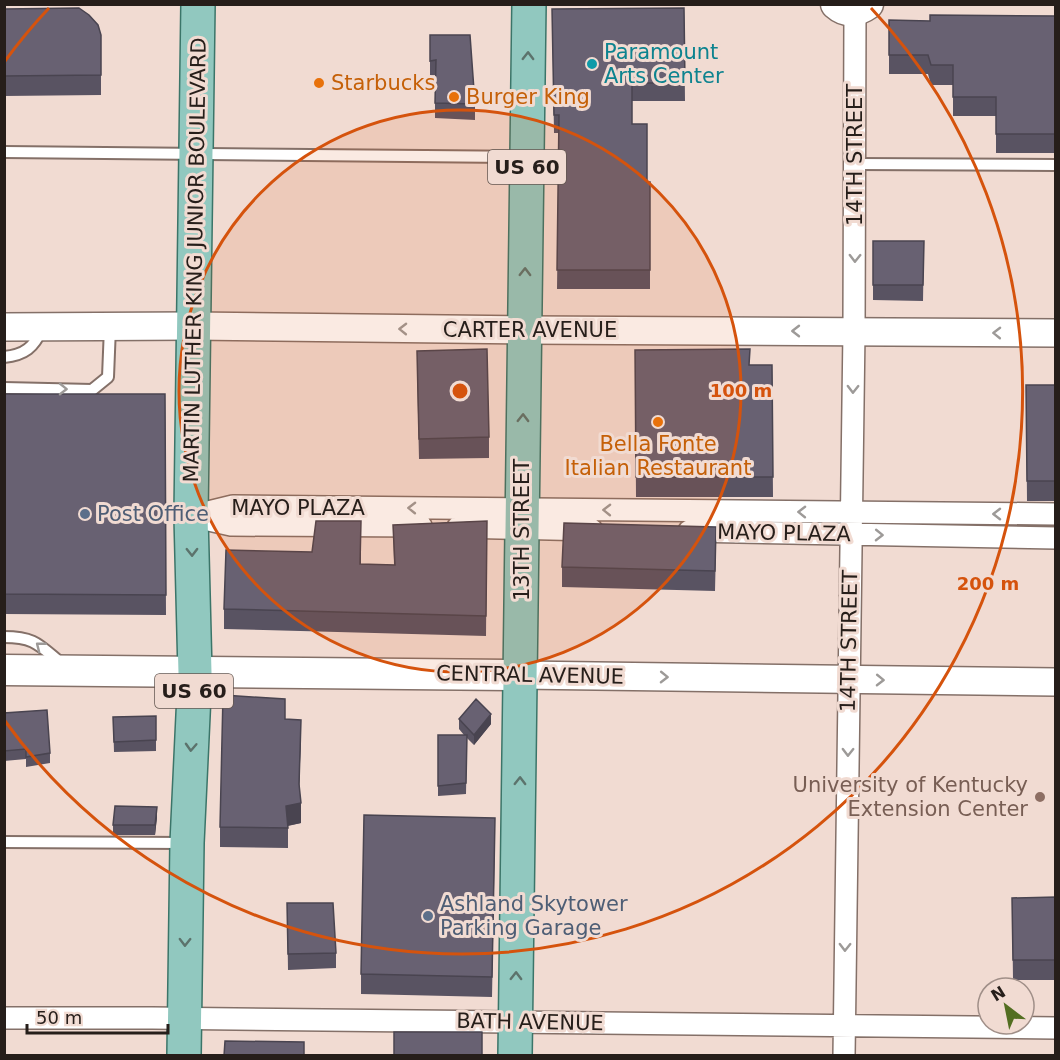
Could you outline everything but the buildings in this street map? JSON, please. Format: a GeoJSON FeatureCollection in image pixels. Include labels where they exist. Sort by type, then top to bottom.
{"type":"FeatureCollection","features":[{"type":"Feature","properties":{"kind":"main road","name":"MARTIN LUTHER KING JUNIOR BOULEVARD"},"geometry":{"type":"LineString","coordinates":[[183,1056],[187,843],[195,673],[191,516],[198,4]]}},
{"type":"Feature","properties":{"kind":"main road","name":"13TH STREET"},"geometry":{"type":"LineString","coordinates":[[515,1056],[529,4]]}},
{"type":"Feature","properties":{"kind":"main road","name":"CENTRAL AVENUE"},"geometry":{"type":"LineString","coordinates":[[4,670],[521,675]]}},
{"type":"Feature","properties":{"kind":"street","name":"14TH STREET"},"geometry":{"type":"LineString","coordinates":[[844,1056],[856,164],[853,7]]}},
{"type":"Feature","properties":{"kind":"street","name":"CARTER AVENUE"},"geometry":{"type":"LineString","coordinates":[[4,327],[194,326],[1056,333]]}},
{"type":"Feature","properties":{"kind":"street","name":"MAYO PLAZA"},"geometry":{"type":"LineString","coordinates":[[191,516],[232,506],[521,519],[850,513],[1056,514]]}},
{"type":"Feature","properties":{"kind":"street","name":"MAYO PLAZA"},"geometry":{"type":"LineString","coordinates":[[521,519],[615,530]]}},
{"type":"Feature","properties":{"kind":"street","name":"MAYO PLAZA"},"geometry":{"type":"LineString","coordinates":[[674,531],[1056,538]]}},
{"type":"Feature","properties":{"kind":"street","name":"CENTRAL AVENUE"},"geometry":{"type":"LineString","coordinates":[[521,675],[1056,682]]}},
{"type":"Feature","properties":{"kind":"street","name":"BATH AVENUE"},"geometry":{"type":"LineString","coordinates":[[4,1018],[1056,1028]]}},
{"type":"Feature","properties":{"kind":"lane"},"geometry":{"type":"LineString","coordinates":[[4,152],[527,157]]}},
{"type":"Feature","properties":{"kind":"lane"},"geometry":{"type":"LineString","coordinates":[[856,164],[1056,165]]}},
{"type":"Feature","properties":{"kind":"lane"},"geometry":{"type":"LineString","coordinates":[[4,357],[18,354],[36,343],[43,327]]}},
{"type":"Feature","properties":{"kind":"lane"},"geometry":{"type":"LineString","coordinates":[[4,388],[92,390],[108,377],[110,327]]}},
{"type":"Feature","properties":{"kind":"lane"},"geometry":{"type":"LineString","coordinates":[[4,637],[23,637],[33,640],[69,670]]}},
{"type":"Feature","properties":{"kind":"lane"},"geometry":{"type":"LineString","coordinates":[[4,842],[187,843]]}},
{"type":"Feature","properties":{"kind":"place","name":"Paramount Arts Center"},"geometry":{"type":"Point","coordinates":[592,64]}},
{"type":"Feature","properties":{"kind":"place","name":"Starbucks"},"geometry":{"type":"Point","coordinates":[319,83]}},
{"type":"Feature","properties":{"kind":"place","name":"Burger King"},"geometry":{"type":"Point","coordinates":[454,97]}},
{"type":"Feature","properties":{"kind":"place","name":"Bella Fonte Italian Restaurant"},"geometry":{"type":"Point","coordinates":[658,422]}},
{"type":"Feature","properties":{"kind":"place","name":"Post Office"},"geometry":{"type":"Point","coordinates":[85,514]}},
{"type":"Feature","properties":{"kind":"place","name":"University of Kentucky Extension Center"},"geometry":{"type":"Point","coordinates":[1040,797]}},
{"type":"Feature","properties":{"kind":"place","name":"Ashland Skytower Parking Garage"},"geometry":{"type":"Point","coordinates":[428,916]}}]}
